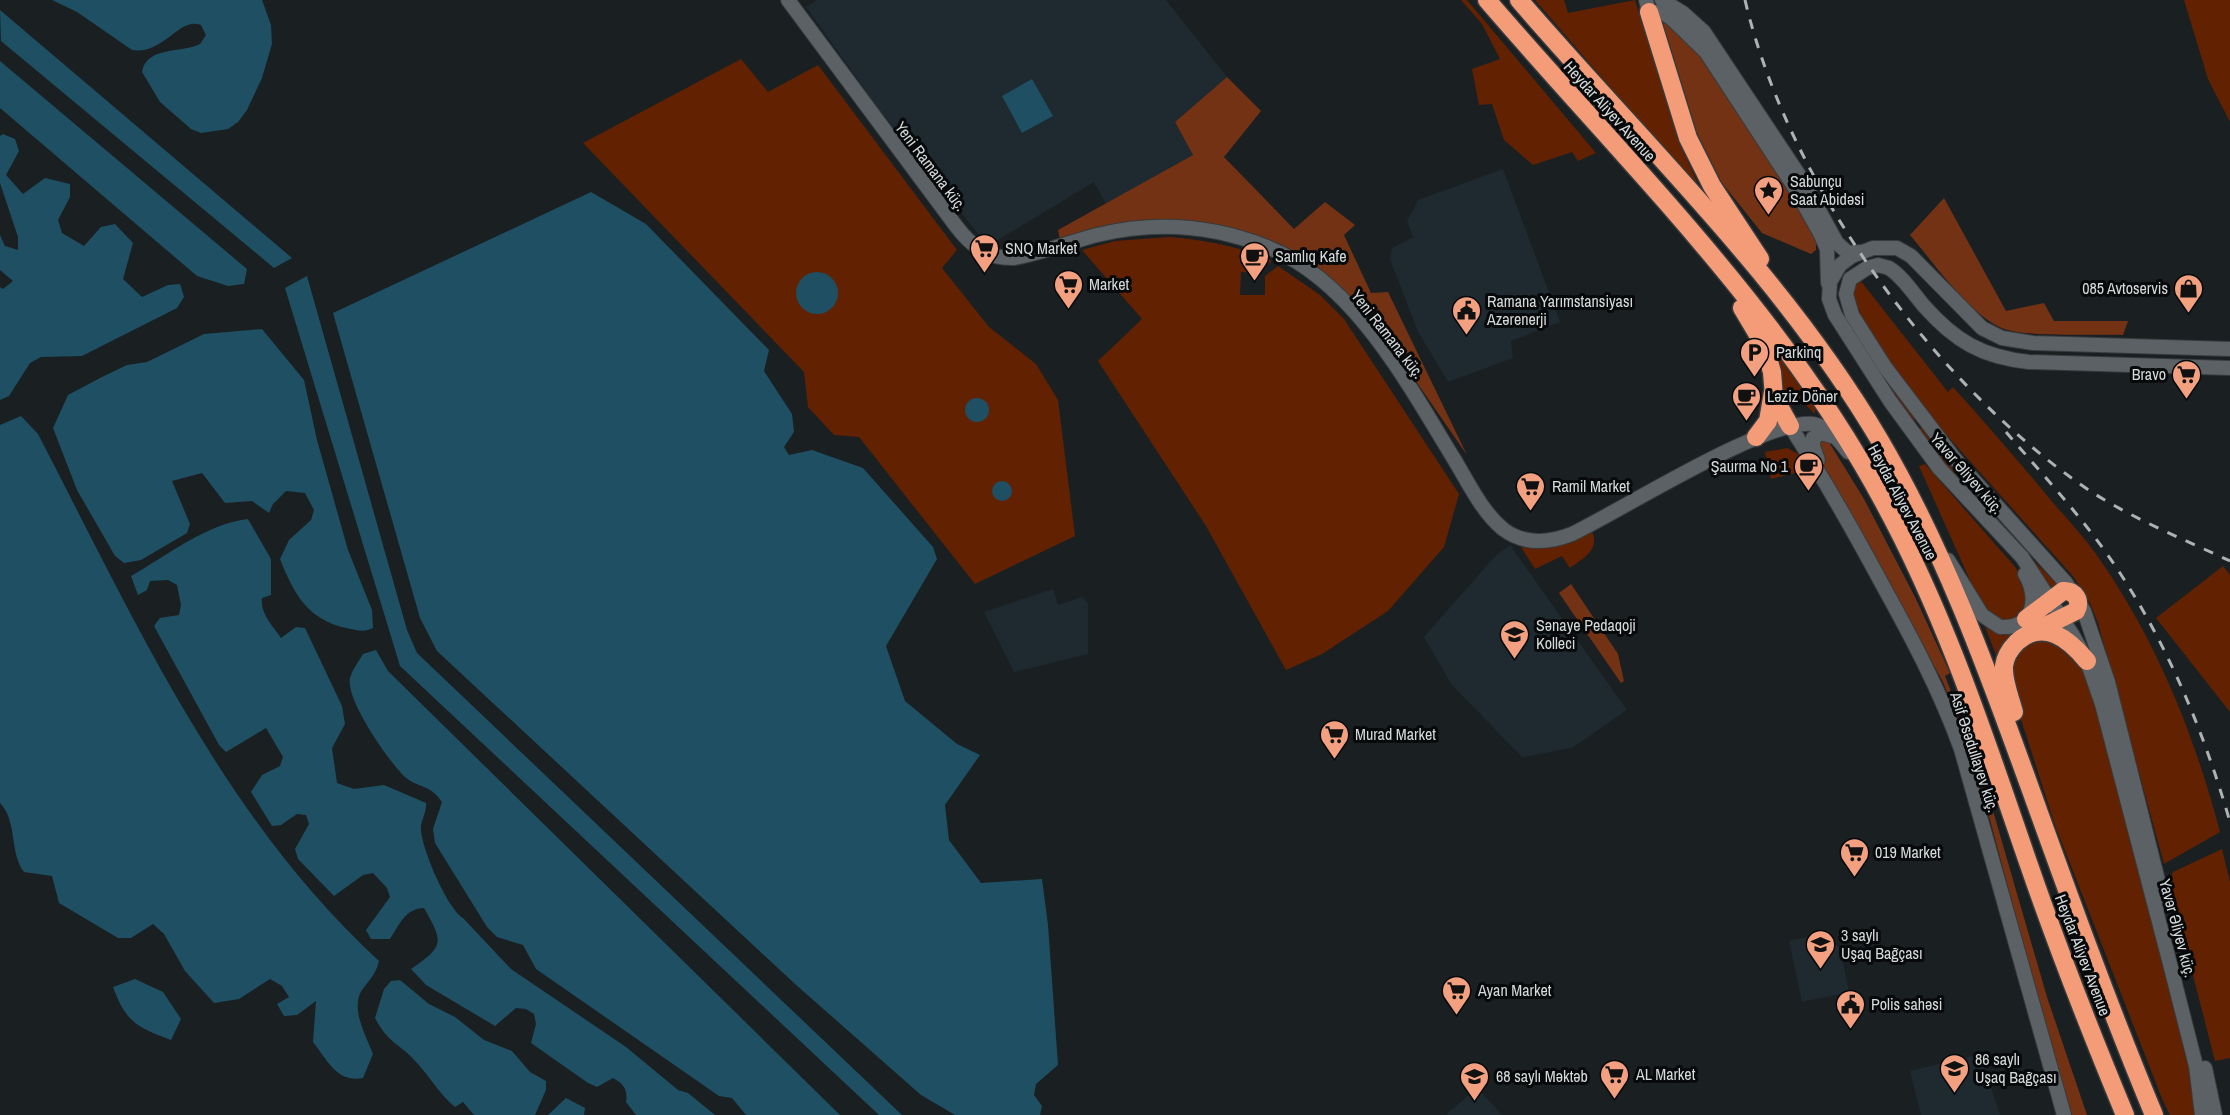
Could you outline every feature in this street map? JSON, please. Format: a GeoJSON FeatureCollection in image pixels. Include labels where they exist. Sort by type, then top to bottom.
{"type":"FeatureCollection","features":[{"type":"Feature","properties":{"kind":"highway","name":"Heydar Aliyev Avenue"},"geometry":{"type":"LineString","coordinates":[[1486,0],[1717,260],[1784,343],[1821,396],[1882,498],[1932,601],[1955,656],[2048,919],[2125,1115]]}},
{"type":"Feature","properties":{"kind":"highway","name":"Heydar Aliyev Avenue"},"geometry":{"type":"LineString","coordinates":[[1519,0],[1799,319],[1863,412],[1910,494],[1976,640],[2061,872],[2154,1115]]}},
{"type":"Feature","properties":{"kind":"highway"},"geometry":{"type":"LineString","coordinates":[[1652,4],[1688,138],[1712,186],[1799,319]]}},
{"type":"Feature","properties":{"kind":"highway"},"geometry":{"type":"LineString","coordinates":[[1658,193],[1751,320],[1768,353],[1777,403],[1790,426]]}},
{"type":"Feature","properties":{"kind":"highway"},"geometry":{"type":"LineString","coordinates":[[1756,437],[1768,421],[1773,388]]}},
{"type":"Feature","properties":{"kind":"highway"},"geometry":{"type":"LineString","coordinates":[[2030,626],[2062,619],[2078,609],[2077,597],[2066,590],[2049,600],[2030,626],[2024,637],[2009,651],[2004,666],[2061,872]]}},
{"type":"Feature","properties":{"kind":"highway"},"geometry":{"type":"LineString","coordinates":[[2030,626],[2059,634],[2070,642],[2087,661]]}},
{"type":"Feature","properties":{"kind":"main road","name":"Yeni Ramana küç."},"geometry":{"type":"LineString","coordinates":[[788,0],[956,226],[972,244],[985,253],[999,258],[1014,258],[1118,231],[1180,226],[1230,235],[1264,246],[1285,255],[1312,273],[1356,315],[1399,369],[1483,505],[1503,529],[1517,537],[1541,542],[1572,534],[1756,437],[1790,426],[1819,426],[1840,442]]}},
{"type":"Feature","properties":{"kind":"main road"},"geometry":{"type":"LineString","coordinates":[[1652,4],[1693,21],[1713,43],[1803,181],[1840,248],[1848,253],[1888,246],[1911,256],[1982,328],[2010,339],[2032,343],[2230,349]]}},
{"type":"Feature","properties":{"kind":"main road","name":"Yavər Əliyev küç."},"geometry":{"type":"LineString","coordinates":[[1652,4],[1695,38],[1770,148],[1824,242],[1827,256],[1828,291],[1835,315],[1890,401],[1923,448],[1987,522],[2022,557],[2087,661],[2102,704],[2196,1066],[2202,1115]]}},
{"type":"Feature","properties":{"kind":"main road"},"geometry":{"type":"LineString","coordinates":[[1828,291],[1832,276],[1840,265],[1862,252]]}},
{"type":"Feature","properties":{"kind":"main road"},"geometry":{"type":"LineString","coordinates":[[1889,268],[1909,274],[1915,266],[1911,256]]}},
{"type":"Feature","properties":{"kind":"main road","name":"Yavər Əliyev küç."},"geometry":{"type":"LineString","coordinates":[[1889,268],[1878,265],[1859,272],[1848,282],[1846,294],[1856,323],[1901,388],[1955,459],[2077,597],[2090,623],[2115,711],[2214,1112]]}},
{"type":"Feature","properties":{"kind":"main road"},"geometry":{"type":"LineString","coordinates":[[1889,268],[1926,308],[1962,340],[1996,357],[2029,362],[2230,368]]}},
{"type":"Feature","properties":{"kind":"main road"},"geometry":{"type":"LineString","coordinates":[[1926,308],[1913,290],[1912,280],[1918,275],[1924,275],[1942,289]]}},
{"type":"Feature","properties":{"kind":"main road"},"geometry":{"type":"LineString","coordinates":[[1890,401],[1911,425],[1919,422],[1918,414],[1901,388]]}},
{"type":"Feature","properties":{"kind":"main road","name":"Asif Əsədullayev küç."},"geometry":{"type":"LineString","coordinates":[[1790,426],[1829,487],[1927,667],[1949,717],[2064,1115]]}},
{"type":"Feature","properties":{"kind":"main road"},"geometry":{"type":"LineString","coordinates":[[1829,487],[1815,454],[1813,438],[1822,432],[1840,442],[1882,498]]}},
{"type":"Feature","properties":{"kind":"main road"},"geometry":{"type":"LineString","coordinates":[[1910,494],[1987,621],[2007,628],[2030,626],[2034,604],[2031,586],[2019,565],[1987,522]]}},
{"type":"Feature","properties":{"kind":"shaded area"},"geometry":{"type":"Polygon","coordinates":[[[817,0],[1166,0],[1227,77],[1175,122],[1193,155],[1106,204],[1094,182],[998,240],[979,235],[878,108],[806,7],[817,0]]]}},
{"type":"Feature","properties":{"kind":"shaded area"},"geometry":{"type":"Polygon","coordinates":[[[1461,0],[1467,0],[1596,153],[1578,161],[1572,152],[1533,165],[1504,140],[1492,104],[1479,105],[1472,69],[1500,59],[1482,24],[1461,0]]]}},
{"type":"Feature","properties":{"kind":"shaded area"},"geometry":{"type":"Polygon","coordinates":[[[1535,0],[1564,0],[1568,13],[1635,0],[1678,140],[1697,182],[1695,185],[1535,0]]]}},
{"type":"Feature","properties":{"kind":"shaded area"},"geometry":{"type":"Polygon","coordinates":[[[2184,0],[2230,0],[2230,122],[2208,79],[2184,0]]]}},
{"type":"Feature","properties":{"kind":"shaded area"},"geometry":{"type":"Polygon","coordinates":[[[1666,22],[1703,56],[1790,190],[1816,239],[1816,250],[1811,254],[1762,233],[1719,179],[1698,141],[1660,23],[1666,22]]]}},
{"type":"Feature","properties":{"kind":"shaded area"},"geometry":{"type":"Polygon","coordinates":[[[741,59],[768,92],[818,65],[957,250],[942,268],[989,327],[1036,364],[1058,400],[1075,536],[975,584],[859,437],[834,435],[808,407],[804,372],[583,143],[741,59]]]}},
{"type":"Feature","properties":{"kind":"shaded area"},"geometry":{"type":"Polygon","coordinates":[[[1227,77],[1261,111],[1224,157],[1294,229],[1325,202],[1355,225],[1344,235],[1371,293],[1388,292],[1467,455],[1393,348],[1375,325],[1342,293],[1223,229],[1060,240],[1058,230],[1193,155],[1175,122],[1227,77]]]}},
{"type":"Feature","properties":{"kind":"shaded area","name":"Ramana Yarımstansiyası Azərenerji"},"geometry":{"type":"Polygon","coordinates":[[[1503,169],[1560,322],[1511,341],[1513,358],[1448,382],[1418,332],[1390,259],[1392,248],[1413,237],[1407,221],[1418,200],[1503,169]]]}},
{"type":"Feature","properties":{"kind":"shaded area"},"geometry":{"type":"Polygon","coordinates":[[[1944,198],[2006,311],[2044,303],[2054,321],[2128,321],[2123,335],[2014,332],[1991,322],[1965,300],[1910,235],[1944,198]]]}},
{"type":"Feature","properties":{"kind":"shaded area"},"geometry":{"type":"Polygon","coordinates":[[[1169,237],[1222,244],[1272,261],[1256,273],[1241,272],[1240,295],[1265,295],[1265,276],[1278,266],[1320,295],[1344,319],[1459,494],[1444,547],[1388,611],[1322,654],[1286,670],[1206,526],[1098,361],[1142,319],[1082,250],[1115,241],[1169,237]]]}},
{"type":"Feature","properties":{"kind":"shaded area"},"geometry":{"type":"Polygon","coordinates":[[[1860,280],[1948,392],[1953,387],[2081,535],[2117,586],[2155,653],[2171,688],[2198,759],[2220,832],[2164,864],[2098,623],[2088,598],[2072,575],[1933,420],[1880,352],[1852,298],[1854,288],[1860,280]]]}},
{"type":"Feature","properties":{"kind":"shaded area"},"geometry":{"type":"Polygon","coordinates":[[[1774,348],[1815,408],[1815,414],[1796,395],[1779,393],[1774,348]]]}},
{"type":"Feature","properties":{"kind":"shaded area"},"geometry":{"type":"Polygon","coordinates":[[[1874,360],[1915,416],[1914,422],[1908,418],[1874,360]]]}},
{"type":"Feature","properties":{"kind":"shaded area"},"geometry":{"type":"Polygon","coordinates":[[[1923,427],[1959,478],[1915,431],[1923,427]]]}},
{"type":"Feature","properties":{"kind":"shaded area"},"geometry":{"type":"Polygon","coordinates":[[[1827,439],[1864,499],[1916,599],[1950,673],[1945,676],[1976,755],[1973,757],[1943,682],[1819,457],[1820,440],[1827,439]]]}},
{"type":"Feature","properties":{"kind":"shaded area"},"geometry":{"type":"Polygon","coordinates":[[[1787,448],[1802,456],[1811,469],[1771,479],[1765,452],[1787,448]]]}},
{"type":"Feature","properties":{"kind":"shaded area"},"geometry":{"type":"Polygon","coordinates":[[[1925,464],[2016,568],[2028,590],[2023,615],[2004,620],[1995,617],[1981,605],[1919,466],[1925,464]]]}},
{"type":"Feature","properties":{"kind":"shaded area"},"geometry":{"type":"Polygon","coordinates":[[[1592,531],[1594,543],[1592,548],[1585,557],[1570,568],[1562,556],[1535,569],[1521,547],[1541,548],[1558,545],[1592,531]]]}},
{"type":"Feature","properties":{"kind":"shaded area","name":"Sənaye Pedaqoji Kolleci"},"geometry":{"type":"Polygon","coordinates":[[[1510,545],[1627,710],[1572,748],[1522,757],[1451,684],[1424,637],[1496,555],[1510,545]]]}},
{"type":"Feature","properties":{"kind":"shaded area"},"geometry":{"type":"Polygon","coordinates":[[[2023,550],[2060,587],[2052,591],[2023,550]]]}},
{"type":"Feature","properties":{"kind":"shaded area"},"geometry":{"type":"Polygon","coordinates":[[[2223,566],[2230,575],[2230,712],[2156,618],[2223,566]]]}},
{"type":"Feature","properties":{"kind":"shaded area"},"geometry":{"type":"Polygon","coordinates":[[[1571,584],[1618,654],[1624,681],[1621,683],[1559,593],[1571,584]]]}},
{"type":"Feature","properties":{"kind":"shaded area"},"geometry":{"type":"Polygon","coordinates":[[[1053,589],[1058,605],[1082,597],[1088,603],[1088,654],[1014,672],[984,612],[1053,589]]]}},
{"type":"Feature","properties":{"kind":"shaded area"},"geometry":{"type":"Polygon","coordinates":[[[1984,624],[2025,627],[2000,665],[1984,624]]]}},
{"type":"Feature","properties":{"kind":"shaded area"},"geometry":{"type":"Polygon","coordinates":[[[2057,637],[2084,670],[2094,701],[2195,1085],[2196,1115],[2170,1115],[2163,1101],[2055,825],[2008,679],[2008,667],[2025,640],[2057,637]]]}},
{"type":"Feature","properties":{"kind":"shaded area"},"geometry":{"type":"Polygon","coordinates":[[[1978,759],[2047,997],[2087,1115],[2069,1115],[1974,760],[1978,759]]]}},
{"type":"Feature","properties":{"kind":"shaded area"},"geometry":{"type":"Polygon","coordinates":[[[2222,849],[2230,882],[2230,1058],[2215,1061],[2169,882],[2173,872],[2222,849]]]}},
{"type":"Feature","properties":{"kind":"shaded area","name":"3 saylı Uşaq Bağçası"},"geometry":{"type":"Polygon","coordinates":[[[1807,937],[1840,947],[1849,992],[1802,1002],[1789,941],[1807,937]]]}},
{"type":"Feature","properties":{"kind":"shaded area","name":"86 saylı Uşaq Bağçası"},"geometry":{"type":"Polygon","coordinates":[[[1980,1054],[2000,1115],[1921,1115],[1910,1071],[1980,1054]]]}},
{"type":"Feature","properties":{"kind":"shaded area","name":"68 saylı Məktəb"},"geometry":{"type":"Polygon","coordinates":[[[1477,1088],[1502,1115],[1446,1115],[1477,1088]]]}},
{"type":"Feature","properties":{"kind":"water"},"geometry":{"type":"Polygon","coordinates":[[[52,0],[262,0],[271,25],[272,44],[262,78],[247,110],[238,122],[228,129],[201,133],[191,129],[160,102],[142,72],[150,58],[158,54],[200,44],[206,35],[201,25],[185,26],[153,47],[132,50],[77,12],[52,0]]]}},
{"type":"Feature","properties":{"kind":"water"},"geometry":{"type":"Polygon","coordinates":[[[0,10],[292,258],[274,268],[1,41],[0,10]]]}},
{"type":"Feature","properties":{"kind":"water"},"geometry":{"type":"Polygon","coordinates":[[[0,61],[247,269],[244,284],[228,286],[197,276],[0,108],[0,61]]]}},
{"type":"Feature","properties":{"kind":"water"},"geometry":{"type":"Polygon","coordinates":[[[1032,79],[1053,116],[1022,133],[1002,96],[1032,79]]]}},
{"type":"Feature","properties":{"kind":"water"},"geometry":{"type":"Polygon","coordinates":[[[3,134],[15,139],[19,151],[6,175],[23,194],[45,178],[70,184],[70,197],[58,220],[62,233],[84,246],[101,227],[115,224],[133,243],[123,279],[142,297],[168,285],[180,284],[184,297],[177,308],[82,356],[41,357],[30,363],[9,396],[0,400],[0,287],[3,289],[13,281],[0,270],[0,235],[5,246],[18,250],[18,237],[0,183],[0,136],[3,134]]]}},
{"type":"Feature","properties":{"kind":"water"},"geometry":{"type":"Polygon","coordinates":[[[591,192],[646,224],[769,350],[764,371],[792,414],[794,432],[784,447],[789,455],[812,450],[863,468],[933,547],[937,559],[886,646],[905,701],[957,744],[980,755],[945,805],[949,840],[981,883],[1042,879],[1048,925],[1058,1065],[1036,1084],[1034,1095],[1042,1106],[1040,1115],[955,1115],[921,1095],[795,984],[437,651],[420,618],[333,313],[591,192]]]}},
{"type":"Feature","properties":{"kind":"water"},"geometry":{"type":"Polygon","coordinates":[[[817,272],[825,273],[832,278],[837,285],[837,301],[832,308],[825,313],[817,314],[809,313],[802,308],[797,301],[796,293],[797,285],[802,278],[809,273],[817,272]]]}},
{"type":"Feature","properties":{"kind":"water"},"geometry":{"type":"Polygon","coordinates":[[[307,276],[407,630],[417,653],[902,1115],[879,1115],[400,666],[285,288],[307,276]]]}},
{"type":"Feature","properties":{"kind":"water"},"geometry":{"type":"Polygon","coordinates":[[[262,329],[304,380],[317,440],[348,550],[372,610],[373,628],[369,630],[346,628],[321,618],[304,603],[291,583],[280,559],[289,540],[311,520],[314,510],[305,493],[286,491],[273,504],[269,513],[252,501],[225,503],[202,473],[172,481],[190,524],[187,533],[141,560],[124,563],[115,556],[77,490],[53,428],[68,395],[127,365],[147,362],[204,334],[262,329]]]}},
{"type":"Feature","properties":{"kind":"water"},"geometry":{"type":"Polygon","coordinates":[[[977,398],[985,402],[989,410],[985,418],[977,422],[969,418],[965,410],[969,402],[977,398]]]}},
{"type":"Feature","properties":{"kind":"water"},"geometry":{"type":"Polygon","coordinates":[[[21,416],[38,434],[147,644],[186,713],[228,780],[273,844],[323,905],[379,961],[359,997],[360,1022],[373,1054],[363,1078],[354,1079],[340,1074],[313,1042],[316,1001],[297,1015],[284,1016],[277,1004],[289,997],[282,986],[270,979],[239,999],[214,1003],[185,971],[164,934],[153,924],[131,938],[118,938],[59,903],[52,876],[24,872],[19,864],[12,828],[6,811],[0,803],[0,425],[21,416]]]}},
{"type":"Feature","properties":{"kind":"water"},"geometry":{"type":"Polygon","coordinates":[[[1002,481],[1009,484],[1012,491],[1009,498],[1002,501],[995,498],[992,491],[995,484],[1002,481]]]}},
{"type":"Feature","properties":{"kind":"water"},"geometry":{"type":"Polygon","coordinates":[[[248,519],[271,559],[271,595],[262,598],[265,615],[281,638],[296,627],[305,628],[342,706],[345,724],[332,748],[337,783],[354,789],[384,785],[426,803],[421,827],[422,839],[436,877],[457,912],[511,969],[626,1047],[678,1090],[688,1093],[715,1115],[636,1115],[626,1102],[624,1088],[617,1080],[613,1078],[597,1087],[531,1043],[536,1024],[534,1014],[526,1009],[516,1008],[495,1026],[426,985],[411,969],[430,955],[437,943],[435,929],[424,908],[408,914],[390,939],[371,939],[366,930],[390,897],[387,888],[373,873],[363,875],[334,896],[298,859],[295,849],[309,824],[306,815],[297,814],[281,825],[272,826],[251,792],[262,775],[280,766],[283,757],[266,728],[226,752],[219,745],[154,626],[160,618],[179,615],[181,605],[177,585],[168,580],[150,581],[147,590],[138,595],[131,576],[202,534],[232,522],[248,519]]]}},
{"type":"Feature","properties":{"kind":"water"},"geometry":{"type":"Polygon","coordinates":[[[376,650],[388,671],[840,1115],[746,1115],[732,1098],[719,1096],[536,969],[523,945],[497,937],[487,927],[435,843],[433,829],[442,802],[433,792],[410,781],[398,769],[379,745],[354,700],[350,688],[351,675],[363,654],[376,650]]]}},
{"type":"Feature","properties":{"kind":"water"},"geometry":{"type":"Polygon","coordinates":[[[135,979],[163,992],[181,1019],[171,1040],[141,1027],[128,1016],[123,1008],[113,987],[135,979]]]}},
{"type":"Feature","properties":{"kind":"water"},"geometry":{"type":"Polygon","coordinates":[[[400,980],[429,1004],[455,1017],[484,1040],[512,1051],[530,1072],[546,1081],[546,1090],[535,1115],[474,1115],[463,1102],[455,1107],[450,1102],[411,1056],[385,1034],[375,1018],[384,989],[391,981],[400,980]]]}},
{"type":"Feature","properties":{"kind":"water"},"geometry":{"type":"Polygon","coordinates":[[[566,1098],[585,1108],[584,1115],[548,1115],[566,1098]]]}},
{"type":"Feature","properties":{"kind":"railway"},"geometry":{"type":"LineString","coordinates":[[1745,0],[1765,68],[1794,136],[1829,203],[1870,268],[1917,330],[1968,387],[2021,438],[2077,482],[2132,515],[2230,561]]}},
{"type":"Feature","properties":{"kind":"railway"},"geometry":{"type":"LineString","coordinates":[[2006,432],[2091,532],[2135,597],[2183,690],[2209,755],[2230,822]]}},
{"type":"Feature","properties":{"kind":"place","name":"Sabunçu Saat Abidəsi"},"geometry":{"type":"Point","coordinates":[1769,216]}},
{"type":"Feature","properties":{"kind":"place","name":"SNQ Market"},"geometry":{"type":"Point","coordinates":[984,274]}},
{"type":"Feature","properties":{"kind":"place","name":"Samlıq Kafe"},"geometry":{"type":"Point","coordinates":[1254,282]}},
{"type":"Feature","properties":{"kind":"place","name":"Market"},"geometry":{"type":"Point","coordinates":[1068,310]}},
{"type":"Feature","properties":{"kind":"place","name":"085 Avtoservis"},"geometry":{"type":"Point","coordinates":[2189,314]}},
{"type":"Feature","properties":{"kind":"place","name":"Ramana Yarımstansiyası Azərenerji"},"geometry":{"type":"Point","coordinates":[1466,336]}},
{"type":"Feature","properties":{"kind":"place","name":"Parkinq"},"geometry":{"type":"Point","coordinates":[1755,378]}},
{"type":"Feature","properties":{"kind":"place","name":"Bravo"},"geometry":{"type":"Point","coordinates":[2187,400]}},
{"type":"Feature","properties":{"kind":"place","name":"Ləziz Dönər"},"geometry":{"type":"Point","coordinates":[1746,422]}},
{"type":"Feature","properties":{"kind":"place","name":"Şaurma No 1"},"geometry":{"type":"Point","coordinates":[1809,492]}},
{"type":"Feature","properties":{"kind":"place","name":"Ramil Market"},"geometry":{"type":"Point","coordinates":[1531,512]}},
{"type":"Feature","properties":{"kind":"place","name":"Sənaye Pedaqoji Kolleci"},"geometry":{"type":"Point","coordinates":[1515,660]}},
{"type":"Feature","properties":{"kind":"place","name":"Murad Market"},"geometry":{"type":"Point","coordinates":[1334,760]}},
{"type":"Feature","properties":{"kind":"place","name":"019 Market"},"geometry":{"type":"Point","coordinates":[1854,878]}},
{"type":"Feature","properties":{"kind":"place","name":"3 saylı Uşaq Bağçası"},"geometry":{"type":"Point","coordinates":[1820,970]}},
{"type":"Feature","properties":{"kind":"place","name":"Ayan Market"},"geometry":{"type":"Point","coordinates":[1457,1016]}},
{"type":"Feature","properties":{"kind":"place","name":"Polis sahəsi"},"geometry":{"type":"Point","coordinates":[1850,1030]}},
{"type":"Feature","properties":{"kind":"place","name":"86 saylı Uşaq Bağçası"},"geometry":{"type":"Point","coordinates":[1954,1094]}},
{"type":"Feature","properties":{"kind":"place","name":"AL Market"},"geometry":{"type":"Point","coordinates":[1615,1100]}},
{"type":"Feature","properties":{"kind":"place","name":"68 saylı Məktəb"},"geometry":{"type":"Point","coordinates":[1475,1102]}}]}
